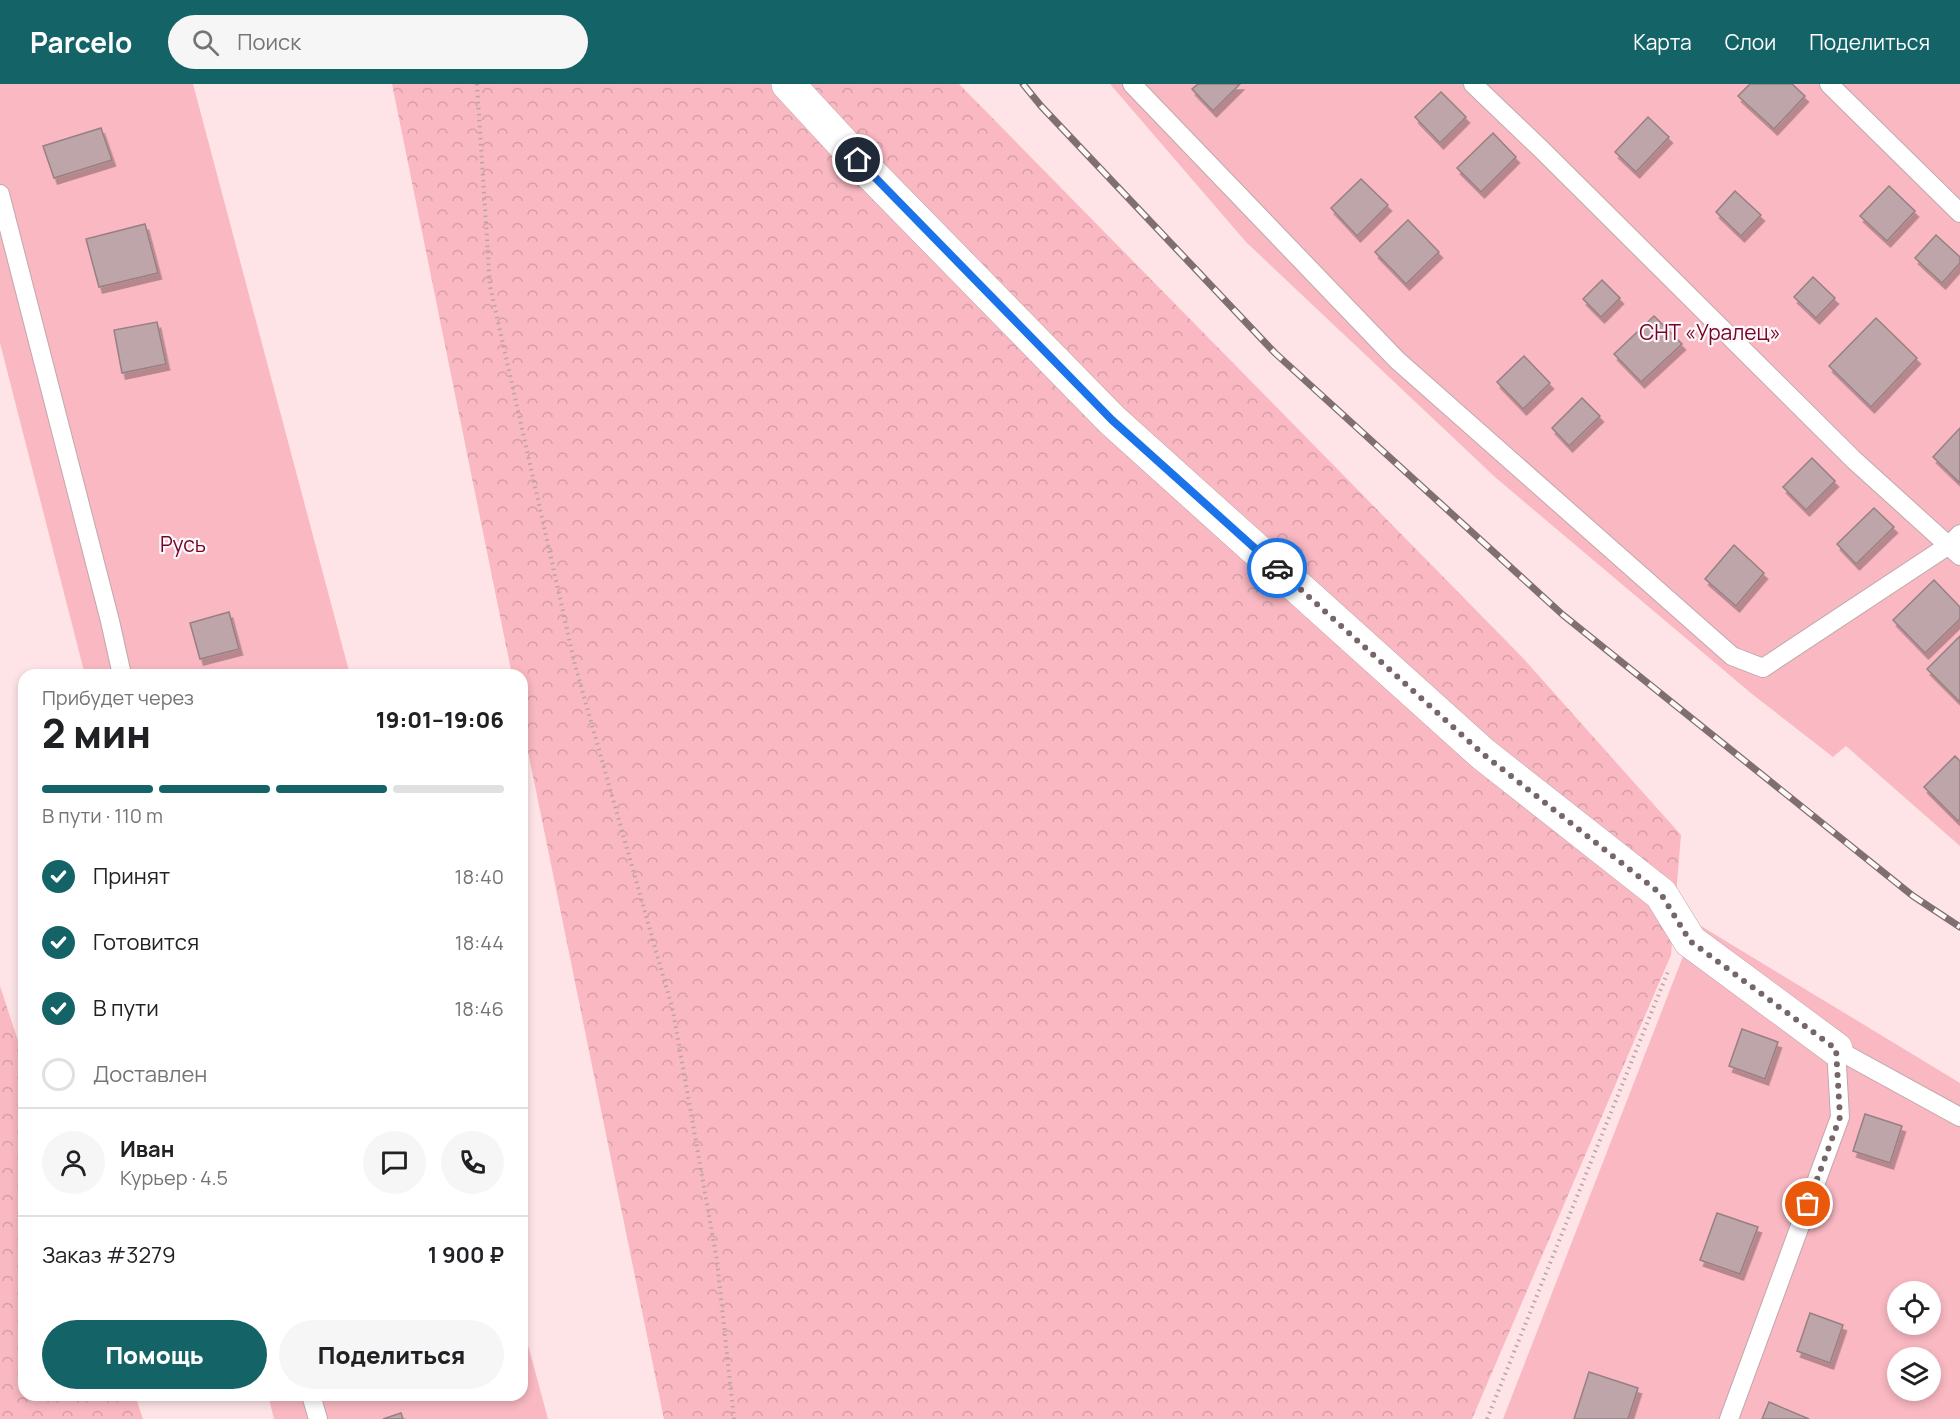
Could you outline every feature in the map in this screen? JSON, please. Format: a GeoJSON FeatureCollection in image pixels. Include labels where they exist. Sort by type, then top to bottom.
{"type":"FeatureCollection","features":[{"type":"Feature","properties":{"kind":"street"},"geometry":{"type":"LineString","coordinates":[[788,84],[873,176],[1112,420],[1483,754],[1661,894],[1690,941],[1836,1049]]}},
{"type":"Feature","properties":{"kind":"lane"},"geometry":{"type":"LineString","coordinates":[[1132,84],[1397,360],[1732,656],[1763,668],[1956,545],[1854,460],[1473,84]]}},
{"type":"Feature","properties":{"kind":"lane"},"geometry":{"type":"LineString","coordinates":[[1829,84],[1960,213]]}},
{"type":"Feature","properties":{"kind":"lane"},"geometry":{"type":"LineString","coordinates":[[0,194],[121,669]]}},
{"type":"Feature","properties":{"kind":"lane"},"geometry":{"type":"LineString","coordinates":[[1836,1049],[1960,1117]]}},
{"type":"Feature","properties":{"kind":"lane"},"geometry":{"type":"LineString","coordinates":[[1729,1419],[1840,1117],[1836,1049]]}},
{"type":"Feature","properties":{"kind":"lane"},"geometry":{"type":"LineString","coordinates":[[313,1401],[318,1419]]}},
{"type":"Feature","properties":{"kind":"path"},"geometry":{"type":"LineString","coordinates":[[477,84],[490,286],[575,665],[674,1011],[717,1261],[734,1419]]}},
{"type":"Feature","properties":{"kind":"path"},"geometry":{"type":"LineString","coordinates":[[1487,1419],[1685,931]]}},
{"type":"Feature","properties":{"kind":"green space","name":"Русь"},"geometry":{"type":"Polygon","coordinates":[[[0,84],[193,84],[348,669],[83,669],[0,343],[0,84]]]}},
{"type":"Feature","properties":{"kind":"green space"},"geometry":{"type":"Polygon","coordinates":[[[392,84],[959,84],[1521,656],[1681,835],[1671,955],[1472,1419],[664,1419],[528,751],[528,669],[511,669],[392,84]]]}},
{"type":"Feature","properties":{"kind":"green space","name":"СНТ «Уралец»"},"geometry":{"type":"Polygon","coordinates":[[[1110,84],[1960,84],[1960,846],[1846,746],[1833,757],[1752,694],[1496,478],[1246,242],[1110,84]]]}},
{"type":"Feature","properties":{"kind":"green space"},"geometry":{"type":"Polygon","coordinates":[[[1696,923],[1960,1083],[1960,1419],[1503,1419],[1696,923]]]}},
{"type":"Feature","properties":{"kind":"green space"},"geometry":{"type":"Polygon","coordinates":[[[0,986],[18,1041],[18,1401],[137,1401],[143,1419],[0,1419],[0,986]]]}},
{"type":"Feature","properties":{"kind":"green space"},"geometry":{"type":"Polygon","coordinates":[[[528,1345],[548,1419],[274,1419],[270,1401],[528,1401],[528,1345]]]}},
{"type":"Feature","properties":{"kind":"building"},"geometry":{"type":"Polygon","coordinates":[[[1198,84],[1240,84],[1213,111],[1192,89],[1198,84]]]}},
{"type":"Feature","properties":{"kind":"building"},"geometry":{"type":"Polygon","coordinates":[[[1750,84],[1792,84],[1805,96],[1774,129],[1738,96],[1750,84]]]}},
{"type":"Feature","properties":{"kind":"building"},"geometry":{"type":"Polygon","coordinates":[[[1441,92],[1466,117],[1440,143],[1415,117],[1441,92]]]}},
{"type":"Feature","properties":{"kind":"building"},"geometry":{"type":"Polygon","coordinates":[[[1648,117],[1669,137],[1636,172],[1615,152],[1648,117]]]}},
{"type":"Feature","properties":{"kind":"building"},"geometry":{"type":"Polygon","coordinates":[[[101,128],[112,160],[54,178],[43,146],[101,128]]]}},
{"type":"Feature","properties":{"kind":"building"},"geometry":{"type":"Polygon","coordinates":[[[1493,133],[1516,157],[1481,192],[1457,168],[1493,133]]]}},
{"type":"Feature","properties":{"kind":"building"},"geometry":{"type":"Polygon","coordinates":[[[1361,179],[1388,205],[1357,236],[1331,208],[1361,179]]]}},
{"type":"Feature","properties":{"kind":"building"},"geometry":{"type":"Polygon","coordinates":[[[1889,186],[1915,211],[1887,241],[1860,216],[1889,186]]]}},
{"type":"Feature","properties":{"kind":"building"},"geometry":{"type":"Polygon","coordinates":[[[1735,191],[1761,215],[1741,236],[1716,212],[1735,191]]]}},
{"type":"Feature","properties":{"kind":"building"},"geometry":{"type":"Polygon","coordinates":[[[1408,220],[1439,252],[1406,284],[1375,252],[1408,220]]]}},
{"type":"Feature","properties":{"kind":"building"},"geometry":{"type":"Polygon","coordinates":[[[145,224],[158,273],[99,287],[86,239],[145,224]]]}},
{"type":"Feature","properties":{"kind":"building"},"geometry":{"type":"Polygon","coordinates":[[[1936,235],[1960,257],[1960,263],[1942,283],[1915,258],[1936,235]]]}},
{"type":"Feature","properties":{"kind":"building"},"geometry":{"type":"Polygon","coordinates":[[[1813,277],[1835,298],[1816,318],[1794,297],[1813,277]]]}},
{"type":"Feature","properties":{"kind":"building"},"geometry":{"type":"Polygon","coordinates":[[[1602,280],[1620,298],[1601,317],[1583,299],[1602,280]]]}},
{"type":"Feature","properties":{"kind":"building"},"geometry":{"type":"Polygon","coordinates":[[[1654,316],[1682,344],[1641,382],[1614,354],[1654,316]]]}},
{"type":"Feature","properties":{"kind":"building"},"geometry":{"type":"Polygon","coordinates":[[[1876,318],[1917,358],[1871,407],[1829,366],[1876,318]]]}},
{"type":"Feature","properties":{"kind":"building"},"geometry":{"type":"Polygon","coordinates":[[[157,322],[166,364],[122,373],[114,330],[157,322]]]}},
{"type":"Feature","properties":{"kind":"building"},"geometry":{"type":"Polygon","coordinates":[[[1524,356],[1550,383],[1523,409],[1497,382],[1524,356]]]}},
{"type":"Feature","properties":{"kind":"building"},"geometry":{"type":"Polygon","coordinates":[[[1582,398],[1600,416],[1569,446],[1552,428],[1582,398]]]}},
{"type":"Feature","properties":{"kind":"building"},"geometry":{"type":"Polygon","coordinates":[[[1960,428],[1960,483],[1933,457],[1960,428]]]}},
{"type":"Feature","properties":{"kind":"building"},"geometry":{"type":"Polygon","coordinates":[[[1812,458],[1835,481],[1806,510],[1783,487],[1812,458]]]}},
{"type":"Feature","properties":{"kind":"building"},"geometry":{"type":"Polygon","coordinates":[[[1874,508],[1894,527],[1856,564],[1837,544],[1874,508]]]}},
{"type":"Feature","properties":{"kind":"building"},"geometry":{"type":"Polygon","coordinates":[[[1734,545],[1764,573],[1736,606],[1705,579],[1734,545]]]}},
{"type":"Feature","properties":{"kind":"building"},"geometry":{"type":"Polygon","coordinates":[[[1934,580],[1960,607],[1960,619],[1925,653],[1893,620],[1934,580]]]}},
{"type":"Feature","properties":{"kind":"building"},"geometry":{"type":"Polygon","coordinates":[[[229,612],[239,649],[200,659],[190,623],[229,612]]]}},
{"type":"Feature","properties":{"kind":"building"},"geometry":{"type":"Polygon","coordinates":[[[1960,636],[1960,702],[1927,669],[1960,636]]]}},
{"type":"Feature","properties":{"kind":"building"},"geometry":{"type":"Polygon","coordinates":[[[1955,756],[1960,761],[1960,819],[1958,821],[1924,787],[1955,756]]]}},
{"type":"Feature","properties":{"kind":"building"},"geometry":{"type":"Polygon","coordinates":[[[1742,1029],[1778,1042],[1765,1079],[1729,1066],[1742,1029]]]}},
{"type":"Feature","properties":{"kind":"building"},"geometry":{"type":"Polygon","coordinates":[[[1865,1114],[1902,1126],[1890,1163],[1853,1151],[1865,1114]]]}},
{"type":"Feature","properties":{"kind":"building"},"geometry":{"type":"Polygon","coordinates":[[[1717,1213],[1758,1227],[1740,1274],[1700,1260],[1717,1213]]]}},
{"type":"Feature","properties":{"kind":"building"},"geometry":{"type":"Polygon","coordinates":[[[1810,1313],[1843,1325],[1830,1363],[1797,1351],[1810,1313]]]}},
{"type":"Feature","properties":{"kind":"building"},"geometry":{"type":"Polygon","coordinates":[[[1589,1372],[1638,1388],[1628,1419],[1574,1419],[1589,1372]]]}},
{"type":"Feature","properties":{"kind":"building"},"geometry":{"type":"Polygon","coordinates":[[[1769,1402],[1809,1419],[1762,1419],[1769,1402]]]}},
{"type":"Feature","properties":{"kind":"building"},"geometry":{"type":"Polygon","coordinates":[[[401,1413],[403,1419],[383,1419],[401,1413]]]}},
{"type":"Feature","properties":{"kind":"railway"},"geometry":{"type":"LineString","coordinates":[[1023,84],[1041,106],[1275,353],[1563,615],[1913,896],[1960,927]]}},
{"type":"Feature","properties":{"kind":"way so far"},"geometry":{"type":"LineString","coordinates":[[1277,568],[1483,754],[1661,894],[1690,941],[1836,1049],[1840,1117],[1808,1204]]}},
{"type":"Feature","properties":{"kind":"route"},"geometry":{"type":"LineString","coordinates":[[858,160],[1112,420],[1277,568]]}}]}
